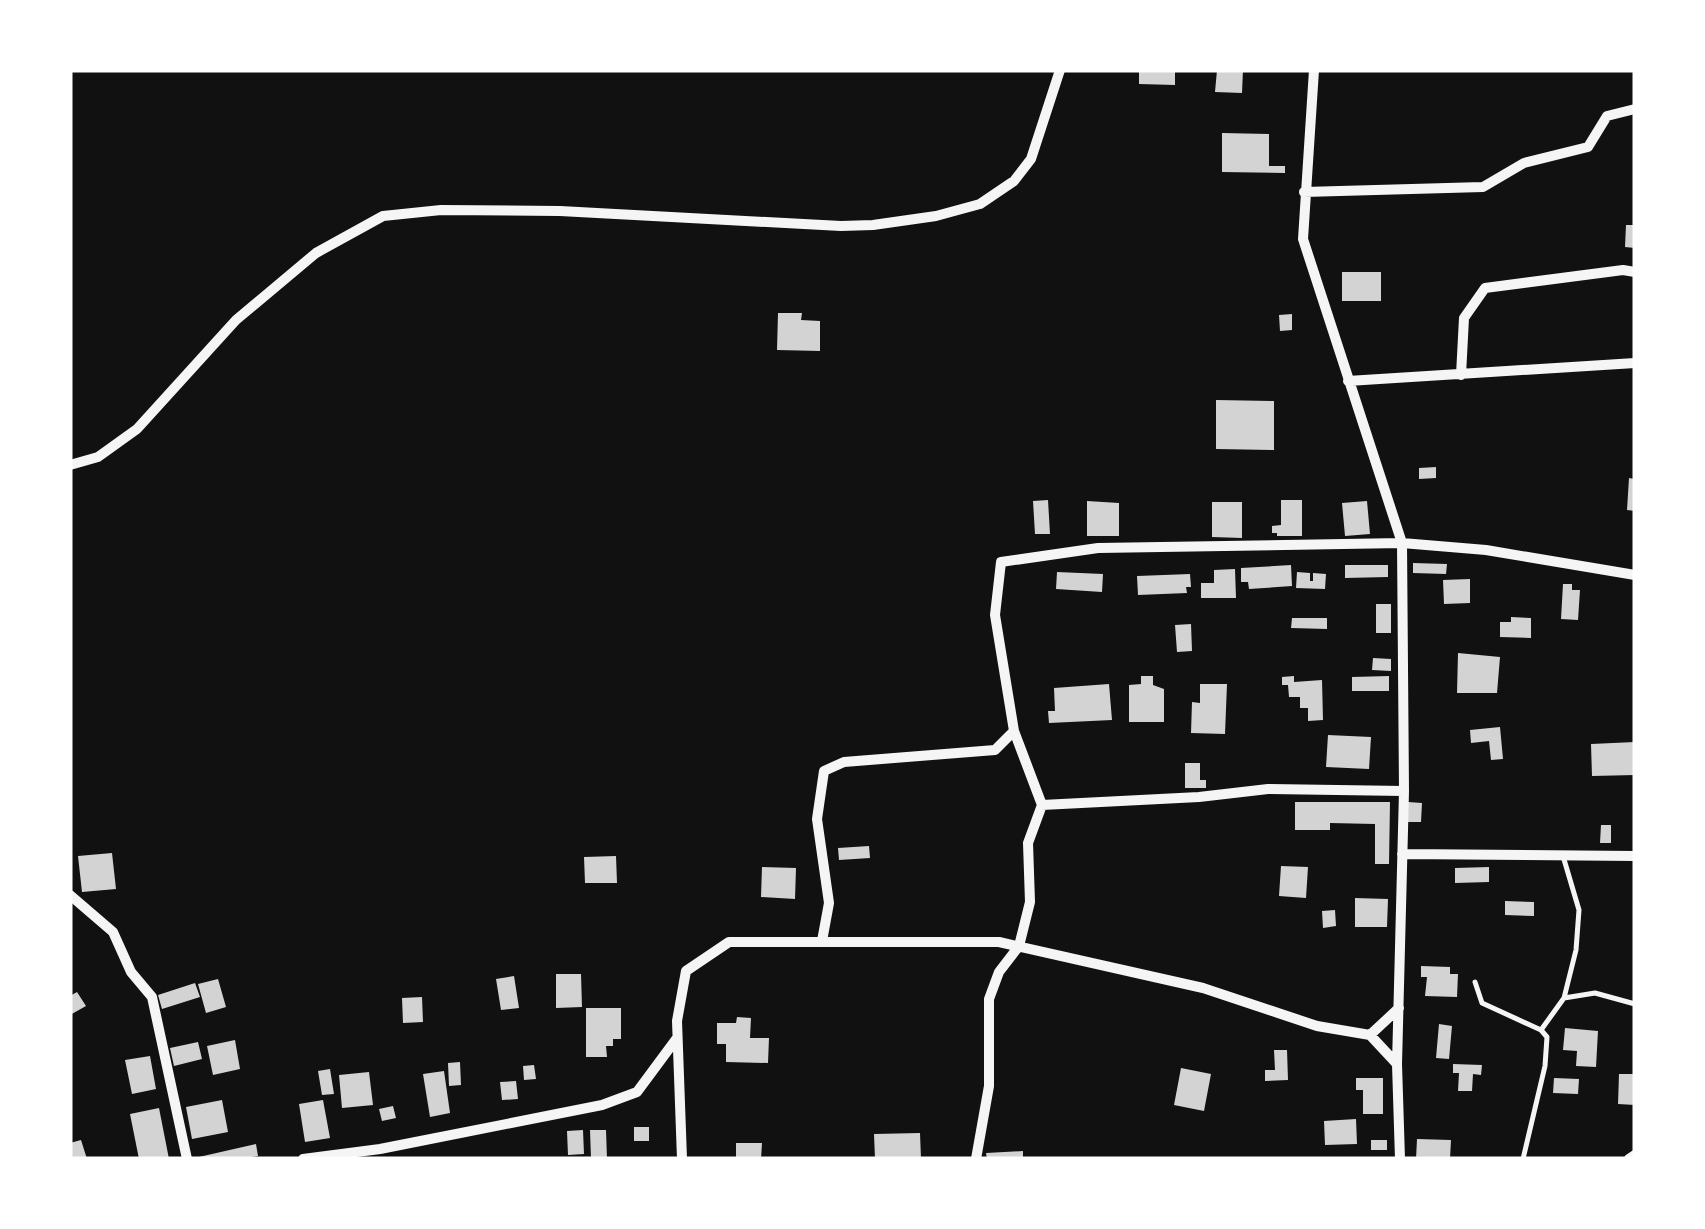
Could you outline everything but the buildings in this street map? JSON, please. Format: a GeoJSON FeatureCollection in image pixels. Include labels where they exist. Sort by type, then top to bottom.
{"type":"FeatureCollection","features":[{"type":"Feature","properties":{"kind":"street"},"geometry":{"type":"LineString","coordinates":[[70,466],[98,457],[138,429],[236,320],[316,253],[383,216],[441,210],[560,211],[841,226],[936,216],[992,198],[1023,171],[1032,159],[1060,70]]}},
{"type":"Feature","properties":{"kind":"street"},"geometry":{"type":"LineString","coordinates":[[1314,70],[1303,240],[1402,543],[1404,791],[1397,1064],[1400,1159]]}},
{"type":"Feature","properties":{"kind":"street"},"geometry":{"type":"LineString","coordinates":[[1304,192],[1483,187],[1524,162],[1588,147],[1608,116],[1635,110]]}},
{"type":"Feature","properties":{"kind":"street"},"geometry":{"type":"LineString","coordinates":[[1461,375],[1464,318],[1485,288],[1624,270],[1635,272]]}},
{"type":"Feature","properties":{"kind":"street"},"geometry":{"type":"LineString","coordinates":[[1348,381],[1635,363]]}},
{"type":"Feature","properties":{"kind":"street"},"geometry":{"type":"LineString","coordinates":[[976,1159],[989,1086],[989,999],[998,972],[1019,946],[1030,902],[1028,843],[1042,806],[1014,732],[995,615],[1001,562],[1098,548],[1402,543],[1486,550],[1635,575]]}},
{"type":"Feature","properties":{"kind":"street"},"geometry":{"type":"LineString","coordinates":[[822,941],[829,903],[818,819],[824,772],[844,762],[995,750],[1014,732]]}},
{"type":"Feature","properties":{"kind":"street"},"geometry":{"type":"LineString","coordinates":[[1042,806],[1268,789],[1404,791]]}},
{"type":"Feature","properties":{"kind":"street"},"geometry":{"type":"LineString","coordinates":[[1402,854],[1635,856]]}},
{"type":"Feature","properties":{"kind":"street"},"geometry":{"type":"LineString","coordinates":[[70,895],[114,932],[131,972],[152,996],[187,1159]]}},
{"type":"Feature","properties":{"kind":"street"},"geometry":{"type":"LineString","coordinates":[[682,1159],[678,1021],[686,971],[729,942],[998,942],[1203,988],[1317,1026],[1370,1035],[1397,1064]]}},
{"type":"Feature","properties":{"kind":"street"},"geometry":{"type":"LineString","coordinates":[[1370,1035],[1399,1008]]}},
{"type":"Feature","properties":{"kind":"street"},"geometry":{"type":"LineString","coordinates":[[303,1159],[380,1154],[602,1105],[637,1092],[678,1037]]}},
{"type":"Feature","properties":{"kind":"lane"},"geometry":{"type":"LineString","coordinates":[[1541,1030],[1564,998],[1576,950],[1579,910],[1563,856]]}},
{"type":"Feature","properties":{"kind":"lane"},"geometry":{"type":"LineString","coordinates":[[1475,982],[1482,1003],[1547,1036],[1524,1159]]}},
{"type":"Feature","properties":{"kind":"lane"},"geometry":{"type":"LineString","coordinates":[[1564,998],[1595,993],[1635,1004]]}}]}
